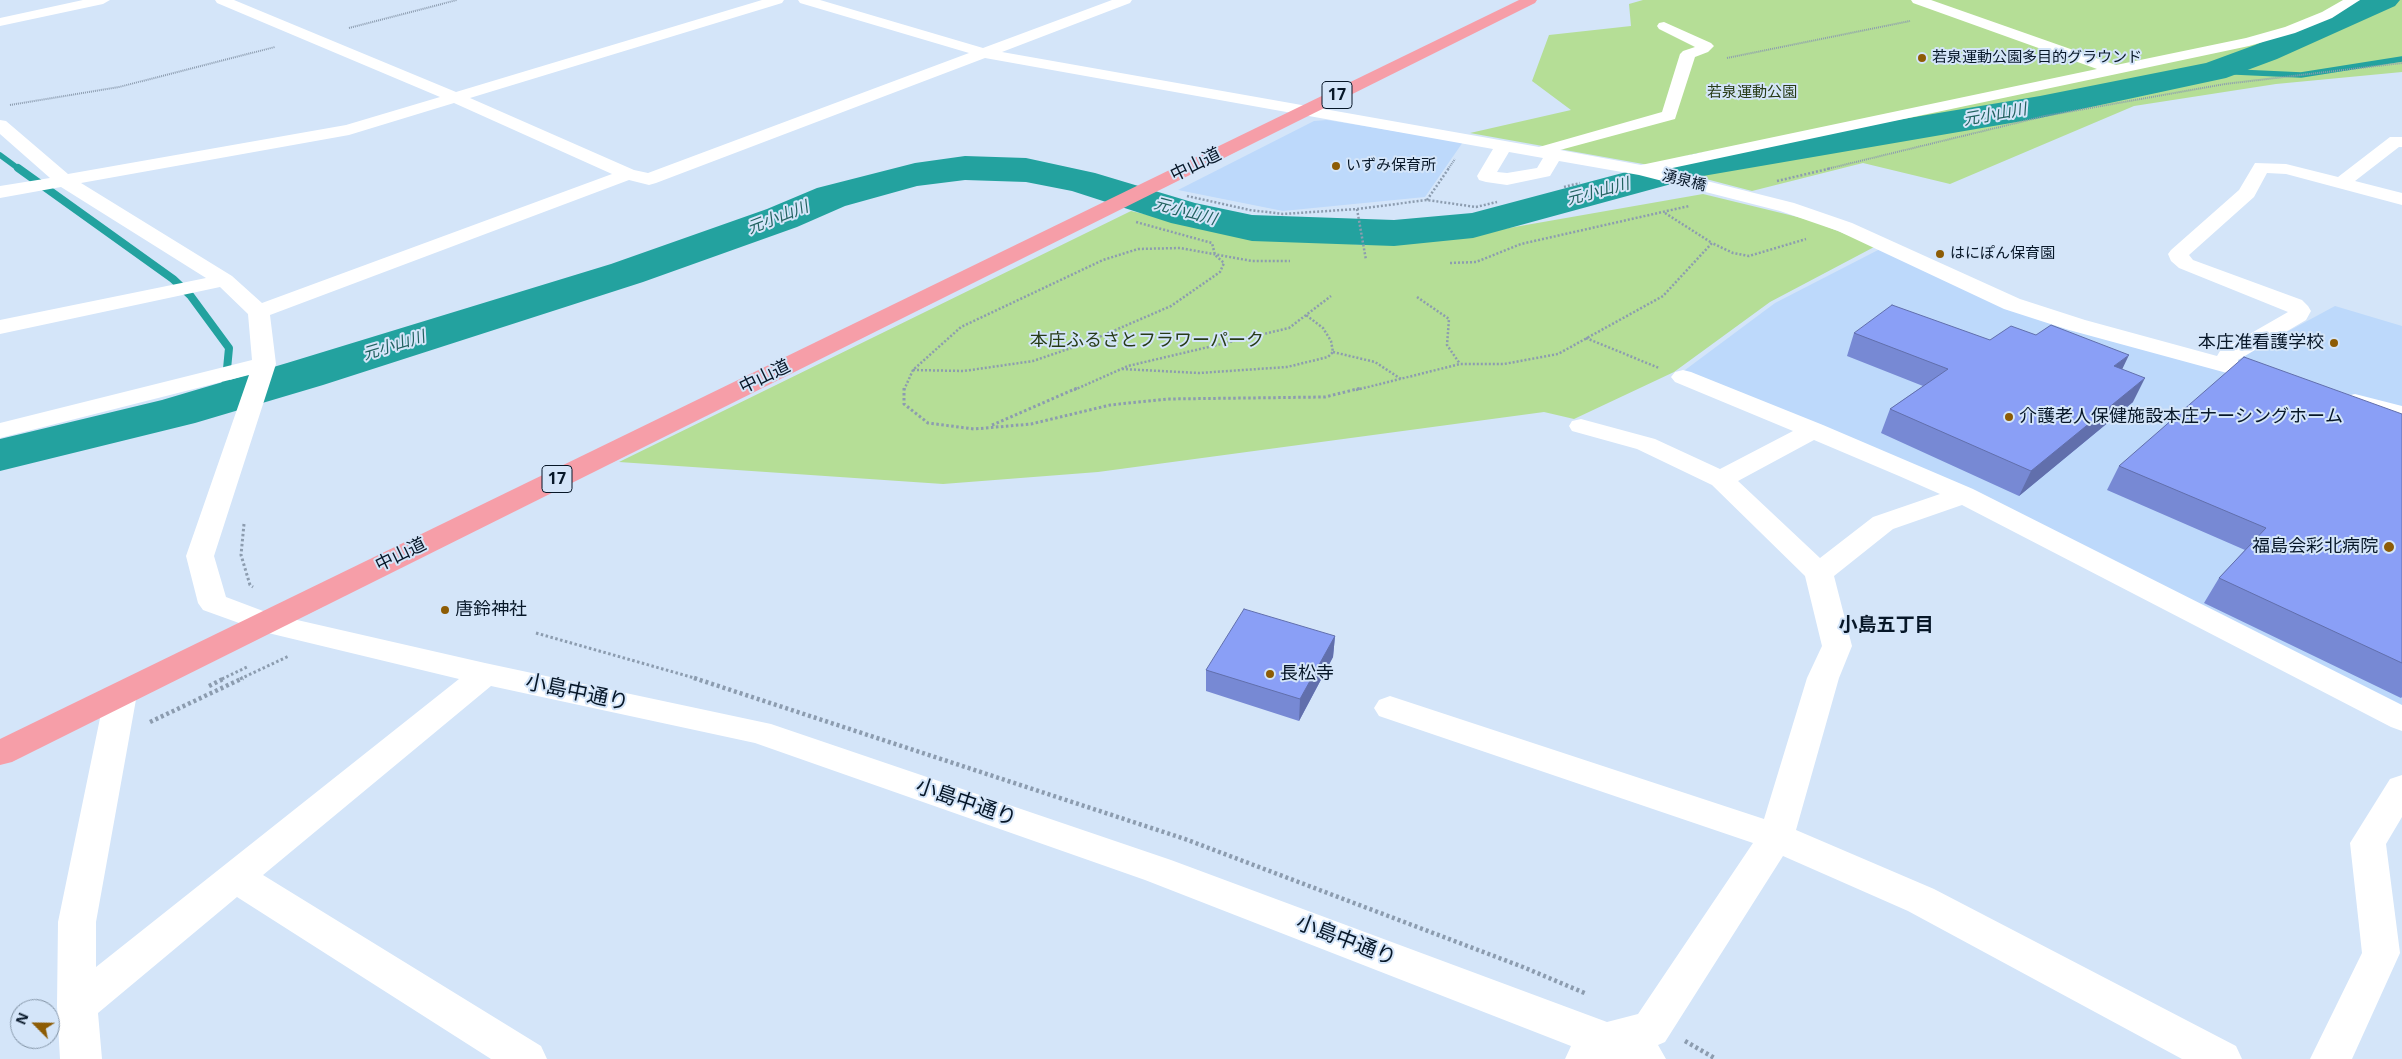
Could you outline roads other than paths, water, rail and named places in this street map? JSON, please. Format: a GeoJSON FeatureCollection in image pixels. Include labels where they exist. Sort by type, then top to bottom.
{"type":"FeatureCollection","features":[{"type":"Feature","properties":{"kind":"highway","name":"中山道"},"geometry":{"type":"LineString","coordinates":[[0,753],[121,694],[260,606],[1108,209],[1530,0]]}},
{"type":"Feature","properties":{"kind":"street"},"geometry":{"type":"LineString","coordinates":[[0,22],[103,0]]}},
{"type":"Feature","properties":{"kind":"street"},"geometry":{"type":"LineString","coordinates":[[222,0],[456,98],[628,174],[649,178],[1126,0]]}},
{"type":"Feature","properties":{"kind":"street"},"geometry":{"type":"LineString","coordinates":[[0,192],[349,130],[777,0]]}},
{"type":"Feature","properties":{"kind":"street","name":"湧泉橋"},"geometry":{"type":"LineString","coordinates":[[805,0],[984,53],[1303,112],[1504,145],[1644,171],[1787,207],[1845,227],[2012,304],[2077,325],[2290,383]]}},
{"type":"Feature","properties":{"kind":"street"},"geometry":{"type":"LineString","coordinates":[[1918,0],[2115,70]]}},
{"type":"Feature","properties":{"kind":"street"},"geometry":{"type":"LineString","coordinates":[[1644,171],[2249,42],[2290,30],[2327,15],[2353,0]]}},
{"type":"Feature","properties":{"kind":"street"},"geometry":{"type":"LineString","coordinates":[[1504,145],[1486,176],[1507,179],[1544,172],[1545,153],[1669,115],[1688,54],[1703,50],[1706,46],[1664,26]]}},
{"type":"Feature","properties":{"kind":"street"},"geometry":{"type":"LineString","coordinates":[[0,126],[65,180],[226,280],[259,312],[258,380],[0,431]]}},
{"type":"Feature","properties":{"kind":"street"},"geometry":{"type":"LineString","coordinates":[[2340,184],[2396,141],[2402,142]]}},
{"type":"Feature","properties":{"kind":"street"},"geometry":{"type":"LineString","coordinates":[[2225,365],[2228,356],[2298,315],[2300,311],[2294,305],[2186,264],[2180,261],[2178,254],[2247,193],[2261,167],[2286,169],[2402,199]]}},
{"type":"Feature","properties":{"kind":"street"},"geometry":{"type":"LineString","coordinates":[[259,312],[628,174]]}},
{"type":"Feature","properties":{"kind":"street"},"geometry":{"type":"LineString","coordinates":[[0,327],[226,280]]}},
{"type":"Feature","properties":{"kind":"street"},"geometry":{"type":"LineString","coordinates":[[1683,377],[1814,430],[1964,495],[2402,719]]}},
{"type":"Feature","properties":{"kind":"street","name":"小島中通り"},"geometry":{"type":"LineString","coordinates":[[258,380],[200,556],[213,603],[260,606],[485,674],[759,732],[1158,870],[1597,1050],[1645,1059]]}},
{"type":"Feature","properties":{"kind":"street"},"geometry":{"type":"LineString","coordinates":[[2337,396],[2402,413]]}},
{"type":"Feature","properties":{"kind":"street"},"geometry":{"type":"LineString","coordinates":[[1581,426],[1646,444],[1721,479],[1819,573],[1837,646],[1823,678],[1776,837],[1651,1029],[1597,1050]]}},
{"type":"Feature","properties":{"kind":"street"},"geometry":{"type":"LineString","coordinates":[[1721,479],[1814,430]]}},
{"type":"Feature","properties":{"kind":"street"},"geometry":{"type":"LineString","coordinates":[[1819,573],[1883,523],[1964,495]]}},
{"type":"Feature","properties":{"kind":"street"},"geometry":{"type":"LineString","coordinates":[[77,1006],[485,674]]}},
{"type":"Feature","properties":{"kind":"street"},"geometry":{"type":"LineString","coordinates":[[81,1059],[77,1006],[77,922],[121,694]]}},
{"type":"Feature","properties":{"kind":"street"},"geometry":{"type":"LineString","coordinates":[[1390,708],[1776,837],[1921,900],[2221,1059]]}},
{"type":"Feature","properties":{"kind":"street"},"geometry":{"type":"LineString","coordinates":[[2331,1059],[2381,953],[2368,843],[2402,788]]}},
{"type":"Feature","properties":{"kind":"street"},"geometry":{"type":"LineString","coordinates":[[236,877],[526,1059]]}},
{"type":"Feature","properties":{"kind":"waterway","name":"元小山川"},"geometry":{"type":"LineString","coordinates":[[0,455],[177,412],[305,374],[627,273],[782,218],[831,197],[915,175],[965,168],[1026,170],[1081,181],[1186,214],[1252,228],[1394,233],[1473,225],[1694,166],[2040,107],[2214,71],[2266,52],[2385,0]]}},
{"type":"Feature","properties":{"kind":"waterway"},"geometry":{"type":"LineString","coordinates":[[2214,71],[2301,75],[2402,59]]}},
{"type":"Feature","properties":{"kind":"waterway"},"geometry":{"type":"LineString","coordinates":[[0,155],[19,169]]}},
{"type":"Feature","properties":{"kind":"waterway"},"geometry":{"type":"LineString","coordinates":[[18,168],[173,279],[190,295],[229,348],[225,390]]}},
{"type":"Feature","properties":{"kind":"waterway"},"geometry":{"type":"LineString","coordinates":[[224,398],[225,388]]}},
{"type":"Feature","properties":{"kind":"place","name":"若泉運動公園多目的グラウンド"},"geometry":{"type":"Point","coordinates":[1922,58]}},
{"type":"Feature","properties":{"kind":"place","name":"いずみ保育所"},"geometry":{"type":"Point","coordinates":[1336,166]}},
{"type":"Feature","properties":{"kind":"place","name":"はにぽん保育園"},"geometry":{"type":"Point","coordinates":[1940,254]}},
{"type":"Feature","properties":{"kind":"place","name":"本庄准看護学校"},"geometry":{"type":"Point","coordinates":[2334,343]}},
{"type":"Feature","properties":{"kind":"place","name":"介護老人保健施設本庄ナーシングホーム"},"geometry":{"type":"Point","coordinates":[2009,417]}},
{"type":"Feature","properties":{"kind":"place","name":"福島会彩北病院"},"geometry":{"type":"Point","coordinates":[2389,547]}},
{"type":"Feature","properties":{"kind":"place","name":"唐鈴神社"},"geometry":{"type":"Point","coordinates":[445,610]}},
{"type":"Feature","properties":{"kind":"place","name":"長松寺"},"geometry":{"type":"Point","coordinates":[1270,674]}},
{"type":"Feature","properties":{"kind":"district","name":"小島五丁目"},"geometry":{"type":"Point","coordinates":[1886,626]}},
{"type":"Feature","properties":{"kind":"park label","name":"若泉運動公園"},"geometry":{"type":"Point","coordinates":[1752,93]}},
{"type":"Feature","properties":{"kind":"park label","name":"本庄ふるさとフラワーパーク"},"geometry":{"type":"Point","coordinates":[1147,341]}}]}
